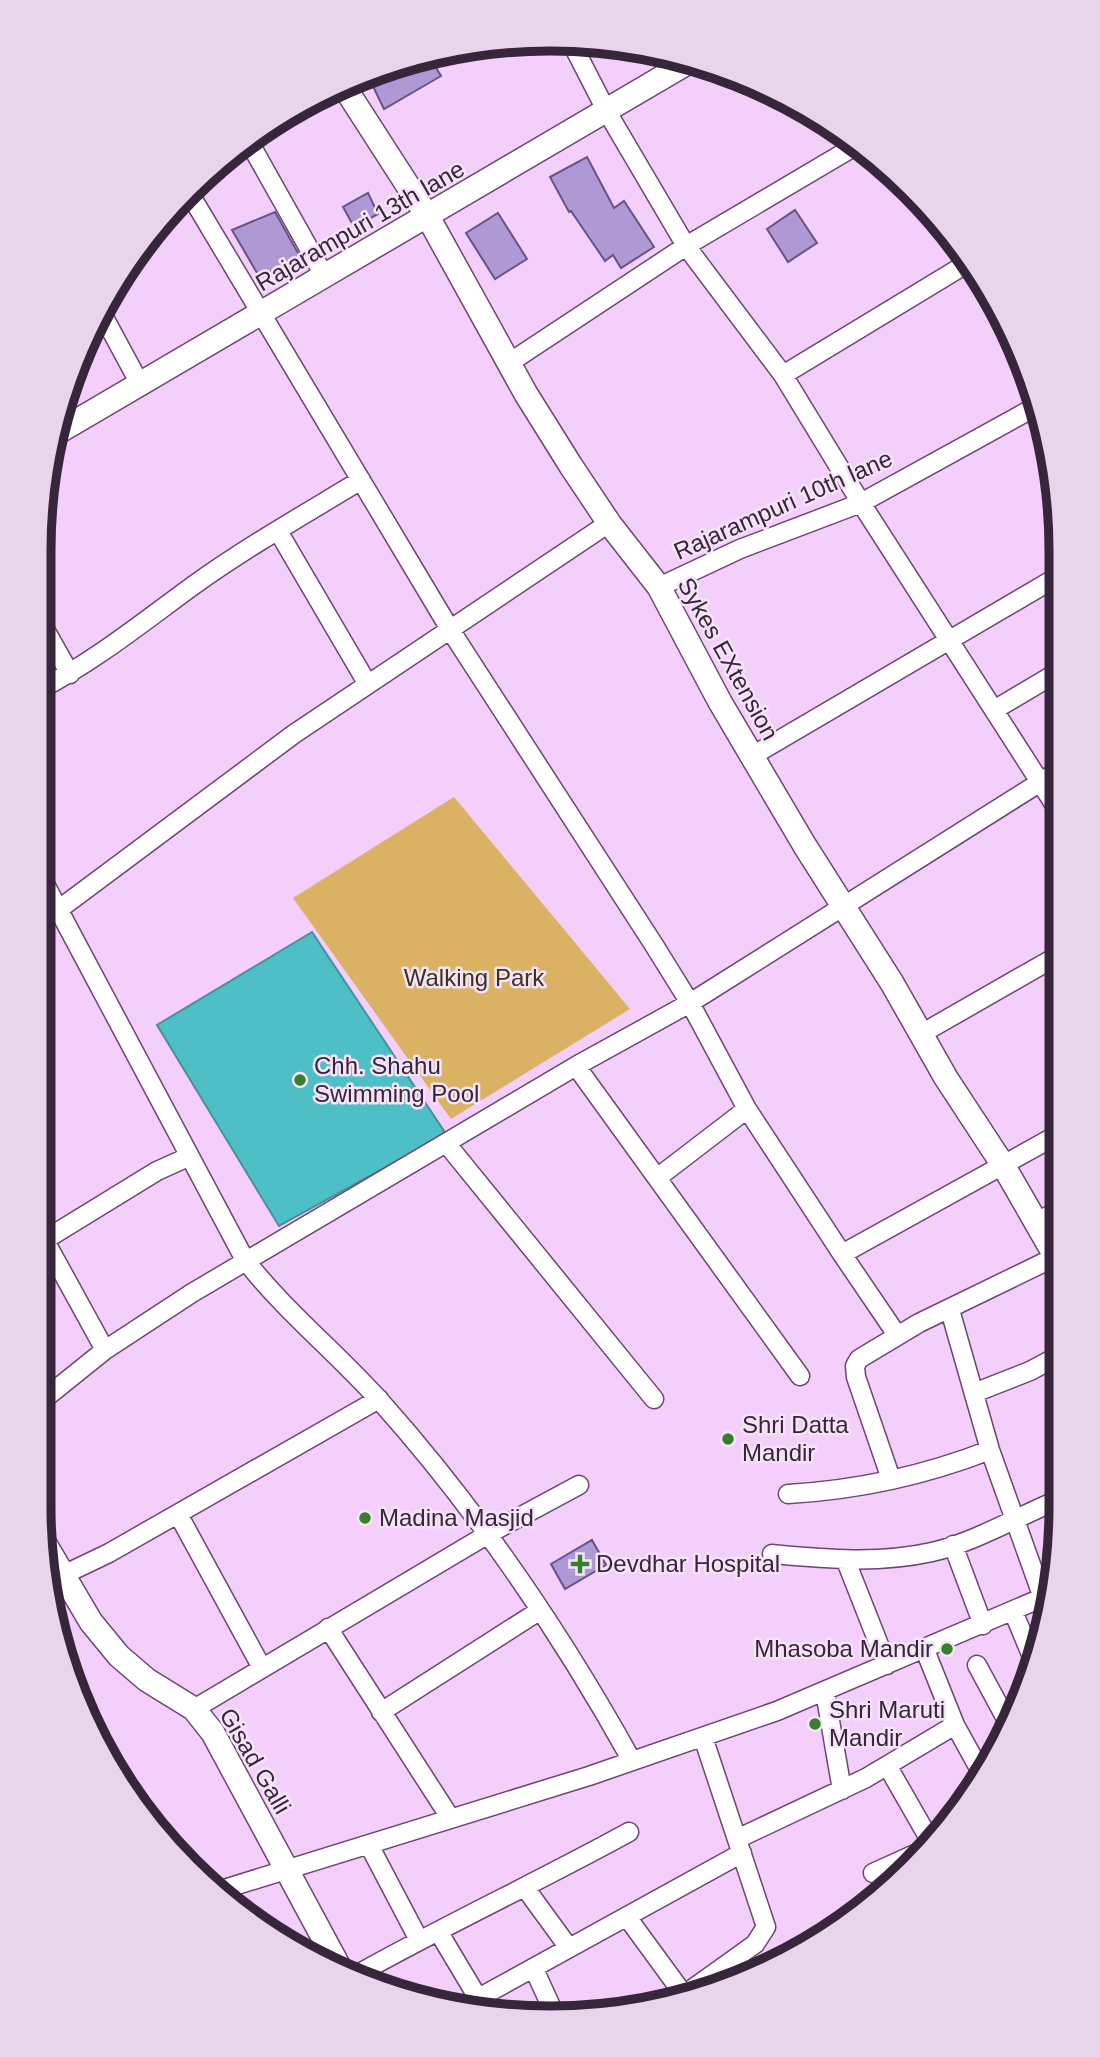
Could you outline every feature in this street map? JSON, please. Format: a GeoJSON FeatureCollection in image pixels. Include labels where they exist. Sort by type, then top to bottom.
{"type":"FeatureCollection","features":[{"type":"Feature","properties":{"kind":"street"},"geometry":{"type":"LineString","coordinates":[[576,52],[606,110],[687,246],[783,375],[861,503],[1049,796]]}},
{"type":"Feature","properties":{"kind":"street","name":"Rajarampuri 13th lane"},"geometry":{"type":"LineString","coordinates":[[66,427],[678,68]]}},
{"type":"Feature","properties":{"kind":"street","name":"Sykes EXtension"},"geometry":{"type":"LineString","coordinates":[[349,94],[428,217],[509,363],[609,523],[659,587],[752,756],[1003,1165],[1049,1245]]}},
{"type":"Feature","properties":{"kind":"street"},"geometry":{"type":"LineString","coordinates":[[253,149],[325,277]]}},
{"type":"Feature","properties":{"kind":"street"},"geometry":{"type":"LineString","coordinates":[[509,363],[687,246],[848,150]]}},
{"type":"Feature","properties":{"kind":"street"},"geometry":{"type":"LineString","coordinates":[[194,201],[451,631],[690,1003],[747,1109],[897,1335]]}},
{"type":"Feature","properties":{"kind":"street"},"geometry":{"type":"LineString","coordinates":[[783,375],[961,267]]}},
{"type":"Feature","properties":{"kind":"street"},"geometry":{"type":"LineString","coordinates":[[106,321],[140,384]]}},
{"type":"Feature","properties":{"kind":"street","name":"Rajarampuri 10th lane"},"geometry":{"type":"LineString","coordinates":[[659,587],[740,549],[861,503],[1029,410]]}},
{"type":"Feature","properties":{"kind":"street"},"geometry":{"type":"LineString","coordinates":[[51,684],[70,674],[194,585],[360,480]]}},
{"type":"Feature","properties":{"kind":"street"},"geometry":{"type":"LineString","coordinates":[[58,910],[212,793],[368,683],[451,631],[609,523]]}},
{"type":"Feature","properties":{"kind":"street"},"geometry":{"type":"LineString","coordinates":[[278,531],[368,683]]}},
{"type":"Feature","properties":{"kind":"street"},"geometry":{"type":"LineString","coordinates":[[752,756],[1049,582]]}},
{"type":"Feature","properties":{"kind":"street"},"geometry":{"type":"LineString","coordinates":[[51,639],[70,674]]}},
{"type":"Feature","properties":{"kind":"street"},"geometry":{"type":"LineString","coordinates":[[994,710],[1049,677]]}},
{"type":"Feature","properties":{"kind":"street"},"geometry":{"type":"LineString","coordinates":[[51,1394],[105,1350],[246,1260],[576,1066],[690,1003],[1049,776]]}},
{"type":"Feature","properties":{"kind":"street"},"geometry":{"type":"LineString","coordinates":[[51,896],[188,1157],[246,1260],[270,1291],[379,1399],[490,1533],[599,1701],[632,1761]]}},
{"type":"Feature","properties":{"kind":"street"},"geometry":{"type":"LineString","coordinates":[[921,1034],[1049,961]]}},
{"type":"Feature","properties":{"kind":"street"},"geometry":{"type":"LineString","coordinates":[[576,1066],[800,1376]]}},
{"type":"Feature","properties":{"kind":"street"},"geometry":{"type":"LineString","coordinates":[[657,1178],[747,1109]]}},
{"type":"Feature","properties":{"kind":"street"},"geometry":{"type":"LineString","coordinates":[[842,1254],[1049,1140]]}},
{"type":"Feature","properties":{"kind":"street"},"geometry":{"type":"LineString","coordinates":[[446,1143],[654,1399]]}},
{"type":"Feature","properties":{"kind":"street"},"geometry":{"type":"LineString","coordinates":[[51,1229],[157,1171],[188,1157]]}},
{"type":"Feature","properties":{"kind":"street"},"geometry":{"type":"LineString","coordinates":[[1035,1222],[1049,1215]]}},
{"type":"Feature","properties":{"kind":"street"},"geometry":{"type":"LineString","coordinates":[[51,1253],[105,1350]]}},
{"type":"Feature","properties":{"kind":"street"},"geometry":{"type":"LineString","coordinates":[[891,1479],[856,1377],[855,1366],[867,1352],[897,1335],[1049,1264]]}},
{"type":"Feature","properties":{"kind":"street"},"geometry":{"type":"LineString","coordinates":[[950,1310],[990,1450],[1043,1586]]}},
{"type":"Feature","properties":{"kind":"street"},"geometry":{"type":"LineString","coordinates":[[974,1393],[1049,1361]]}},
{"type":"Feature","properties":{"kind":"street"},"geometry":{"type":"LineString","coordinates":[[61,1576],[178,1514],[379,1399]]}},
{"type":"Feature","properties":{"kind":"street"},"geometry":{"type":"LineString","coordinates":[[788,1494],[832,1491],[891,1479],[962,1461],[990,1450]]}},
{"type":"Feature","properties":{"kind":"street"},"geometry":{"type":"LineString","coordinates":[[194,1709],[490,1533],[579,1485]]}},
{"type":"Feature","properties":{"kind":"street"},"geometry":{"type":"LineString","coordinates":[[772,1554],[846,1561],[891,1559],[953,1545],[1049,1504]]}},
{"type":"Feature","properties":{"kind":"street"},"geometry":{"type":"LineString","coordinates":[[178,1514],[262,1668]]}},
{"type":"Feature","properties":{"kind":"street"},"geometry":{"type":"LineString","coordinates":[[953,1545],[983,1625]]}},
{"type":"Feature","properties":{"kind":"street"},"geometry":{"type":"LineString","coordinates":[[846,1561],[887,1665]]}},
{"type":"Feature","properties":{"kind":"street","name":"Gisad Galli"},"geometry":{"type":"LineString","coordinates":[[54,1562],[91,1622],[119,1656],[147,1680],[194,1709],[228,1759],[334,1957]]}},
{"type":"Feature","properties":{"kind":"street"},"geometry":{"type":"LineString","coordinates":[[228,1888],[703,1737],[825,1692],[1041,1599]]}},
{"type":"Feature","properties":{"kind":"street"},"geometry":{"type":"LineString","coordinates":[[381,1712],[539,1611]]}},
{"type":"Feature","properties":{"kind":"street"},"geometry":{"type":"LineString","coordinates":[[1013,1611],[1028,1648]]}},
{"type":"Feature","properties":{"kind":"street"},"geometry":{"type":"LineString","coordinates":[[328,1628],[451,1819]]}},
{"type":"Feature","properties":{"kind":"street"},"geometry":{"type":"LineString","coordinates":[[925,1650],[955,1725],[977,1765]]}},
{"type":"Feature","properties":{"kind":"street"},"geometry":{"type":"LineString","coordinates":[[977,1665],[1004,1715]]}},
{"type":"Feature","properties":{"kind":"street"},"geometry":{"type":"LineString","coordinates":[[825,1692],[842,1790]]}},
{"type":"Feature","properties":{"kind":"street"},"geometry":{"type":"LineString","coordinates":[[474,2000],[627,1917],[740,1846],[888,1767],[955,1725]]}},
{"type":"Feature","properties":{"kind":"street"},"geometry":{"type":"LineString","coordinates":[[701,1983],[763,1936],[765,1916],[703,1737]]}},
{"type":"Feature","properties":{"kind":"street"},"geometry":{"type":"LineString","coordinates":[[888,1767],[927,1834]]}},
{"type":"Feature","properties":{"kind":"street"},"geometry":{"type":"LineString","coordinates":[[365,1970],[419,1940],[526,1889],[629,1832]]}},
{"type":"Feature","properties":{"kind":"street"},"geometry":{"type":"LineString","coordinates":[[369,1845],[419,1940]]}},
{"type":"Feature","properties":{"kind":"street"},"geometry":{"type":"LineString","coordinates":[[873,1873],[904,1859]]}},
{"type":"Feature","properties":{"kind":"street"},"geometry":{"type":"LineString","coordinates":[[526,1889],[569,1948]]}},
{"type":"Feature","properties":{"kind":"street"},"geometry":{"type":"LineString","coordinates":[[627,1917],[674,1990]]}},
{"type":"Feature","properties":{"kind":"street"},"geometry":{"type":"LineString","coordinates":[[438,1931],[470,2000]]}},
{"type":"Feature","properties":{"kind":"street"},"geometry":{"type":"LineString","coordinates":[[534,1969],[551,2006]]}},
{"type":"Feature","properties":{"kind":"green space","name":"Walking Park"},"geometry":{"type":"Polygon","coordinates":[[[454,797],[630,1009],[451,1119],[293,898],[454,797]]]}},
{"type":"Feature","properties":{"kind":"shaded area","name":"Chh. Shahu Swimming Pool"},"geometry":{"type":"Polygon","coordinates":[[[312,932],[446,1134],[279,1226],[157,1025],[312,932]]]}},
{"type":"Feature","properties":{"kind":"building"},"geometry":{"type":"Polygon","coordinates":[[[434,65],[441,76],[384,109],[372,84],[434,65]]]}},
{"type":"Feature","properties":{"kind":"building"},"geometry":{"type":"Polygon","coordinates":[[[587,157],[614,208],[624,201],[654,247],[621,268],[613,255],[605,261],[571,211],[569,212],[550,177],[587,157]]]}},
{"type":"Feature","properties":{"kind":"building"},"geometry":{"type":"Polygon","coordinates":[[[368,193],[378,214],[354,227],[343,207],[368,193]]]}},
{"type":"Feature","properties":{"kind":"building"},"geometry":{"type":"Polygon","coordinates":[[[795,210],[817,243],[788,262],[767,229],[795,210]]]}},
{"type":"Feature","properties":{"kind":"building"},"geometry":{"type":"Polygon","coordinates":[[[275,212],[303,262],[281,275],[276,268],[260,278],[232,230],[275,212]]]}},
{"type":"Feature","properties":{"kind":"building"},"geometry":{"type":"Polygon","coordinates":[[[498,213],[527,259],[495,279],[466,233],[498,213]]]}},
{"type":"Feature","properties":{"kind":"building"},"geometry":{"type":"Polygon","coordinates":[[[592,1540],[606,1565],[565,1589],[551,1564],[592,1540]]]}},
{"type":"Feature","properties":{"kind":"place","name":"Chh. Shahu Swimming Pool"},"geometry":{"type":"Point","coordinates":[300,1080]}},
{"type":"Feature","properties":{"kind":"place","name":"Shri Datta Mandir"},"geometry":{"type":"Point","coordinates":[728,1439]}},
{"type":"Feature","properties":{"kind":"place","name":"Madina Masjid"},"geometry":{"type":"Point","coordinates":[365,1518]}},
{"type":"Feature","properties":{"kind":"place","name":"Devdhar Hospital"},"geometry":{"type":"Point","coordinates":[580,1564]}},
{"type":"Feature","properties":{"kind":"place","name":"Mhasoba Mandir"},"geometry":{"type":"Point","coordinates":[947,1649]}},
{"type":"Feature","properties":{"kind":"place","name":"Shri Maruti Mandir"},"geometry":{"type":"Point","coordinates":[815,1724]}}]}
